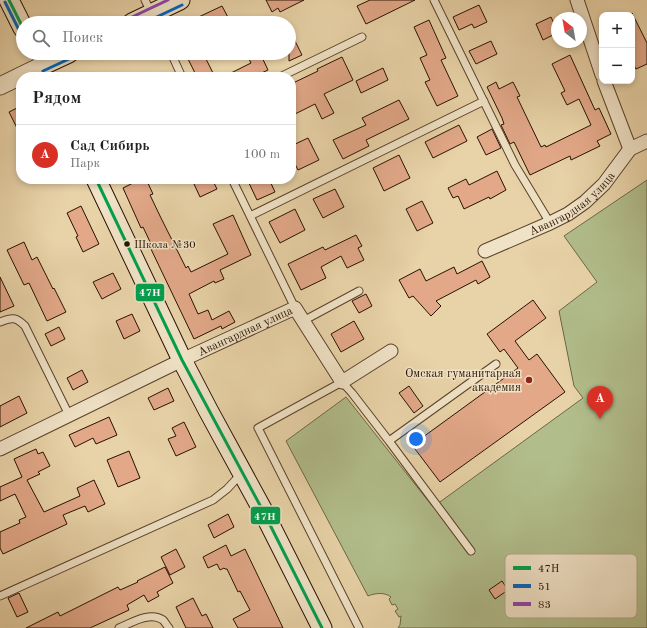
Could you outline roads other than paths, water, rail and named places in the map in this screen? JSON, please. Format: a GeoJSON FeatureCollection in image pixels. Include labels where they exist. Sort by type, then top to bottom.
{"type":"FeatureCollection","features":[{"type":"Feature","properties":{"kind":"main road"},"geometry":{"type":"LineString","coordinates":[[9,0],[17,16]]}},
{"type":"Feature","properties":{"kind":"main road"},"geometry":{"type":"LineString","coordinates":[[151,12],[180,0]]}},
{"type":"Feature","properties":{"kind":"main road"},"geometry":{"type":"LineString","coordinates":[[41,65],[53,60]]}},
{"type":"Feature","properties":{"kind":"main road"},"geometry":{"type":"LineString","coordinates":[[98,184],[182,360],[208,410],[243,471],[322,628]]}},
{"type":"Feature","properties":{"kind":"street"},"geometry":{"type":"LineString","coordinates":[[576,0],[599,66]]}},
{"type":"Feature","properties":{"kind":"street"},"geometry":{"type":"LineString","coordinates":[[27,72],[41,65]]}},
{"type":"Feature","properties":{"kind":"street"},"geometry":{"type":"LineString","coordinates":[[0,86],[16,78]]}},
{"type":"Feature","properties":{"kind":"street"},"geometry":{"type":"LineString","coordinates":[[605,84],[630,149]]}},
{"type":"Feature","properties":{"kind":"street","name":"Авангардная улица"},"geometry":{"type":"LineString","coordinates":[[485,251],[568,214],[585,202],[604,184],[630,149],[647,141]]}},
{"type":"Feature","properties":{"kind":"street","name":"Авангардная улица"},"geometry":{"type":"LineString","coordinates":[[0,449],[182,360],[295,308],[342,382]]}},
{"type":"Feature","properties":{"kind":"street"},"geometry":{"type":"LineString","coordinates":[[342,382],[391,351]]}},
{"type":"Feature","properties":{"kind":"lane"},"geometry":{"type":"LineString","coordinates":[[434,0],[515,166],[550,223]]}},
{"type":"Feature","properties":{"kind":"lane"},"geometry":{"type":"LineString","coordinates":[[290,72],[362,37]]}},
{"type":"Feature","properties":{"kind":"lane"},"geometry":{"type":"LineString","coordinates":[[174,60],[180,72]]}},
{"type":"Feature","properties":{"kind":"lane"},"geometry":{"type":"LineString","coordinates":[[250,216],[484,102]]}},
{"type":"Feature","properties":{"kind":"lane"},"geometry":{"type":"LineString","coordinates":[[234,184],[295,308]]}},
{"type":"Feature","properties":{"kind":"lane"},"geometry":{"type":"LineString","coordinates":[[303,322],[359,291]]}},
{"type":"Feature","properties":{"kind":"lane"},"geometry":{"type":"LineString","coordinates":[[0,322],[10,318],[19,320],[25,326],[69,415]]}},
{"type":"Feature","properties":{"kind":"lane"},"geometry":{"type":"LineString","coordinates":[[389,441],[496,364]]}},
{"type":"Feature","properties":{"kind":"lane"},"geometry":{"type":"LineString","coordinates":[[359,628],[258,428],[342,382],[389,441],[470,551]]}},
{"type":"Feature","properties":{"kind":"lane"},"geometry":{"type":"LineString","coordinates":[[0,596],[213,500],[227,489],[243,471]]}},
{"type":"Feature","properties":{"kind":"lane"},"geometry":{"type":"LineString","coordinates":[[119,628],[137,620],[151,617],[162,620],[169,628]]}},
{"type":"Feature","properties":{"kind":"place","name":"Школа №30"},"geometry":{"type":"Point","coordinates":[127,244]}},
{"type":"Feature","properties":{"kind":"place","name":"Омская гуманитарная академия"},"geometry":{"type":"Point","coordinates":[529,380]}},
{"type":"Feature","properties":{"kind":"place","name":"Сад Сибирь"},"geometry":{"type":"Point","coordinates":[600,419]}}]}
